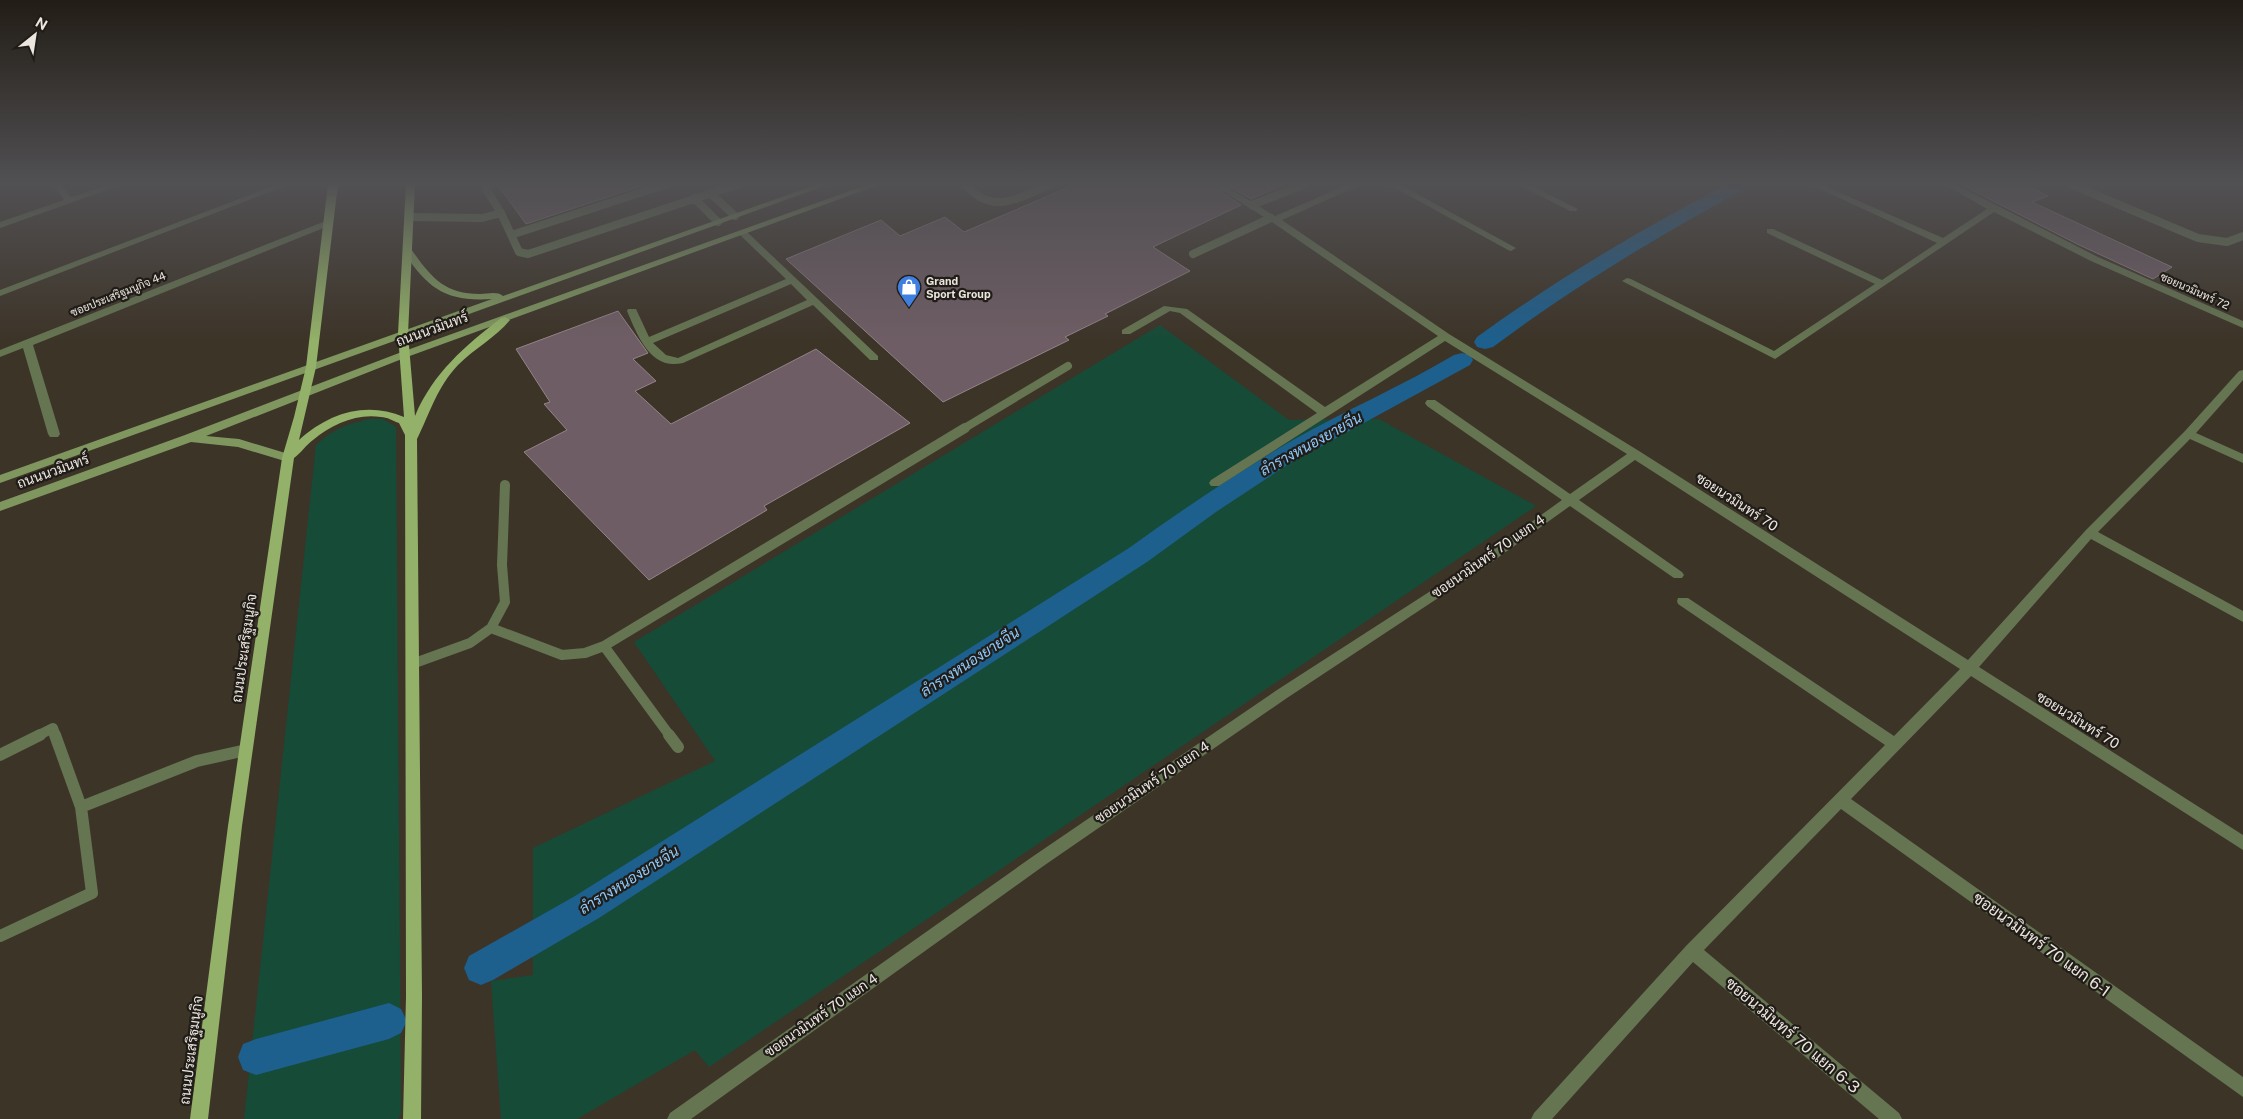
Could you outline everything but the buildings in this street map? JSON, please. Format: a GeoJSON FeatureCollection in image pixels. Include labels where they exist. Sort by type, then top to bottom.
{"type":"FeatureCollection","features":[{"type":"Feature","properties":{"kind":"main road","name":"ถนนประเสริฐมนูกิจ"},"geometry":{"type":"LineString","coordinates":[[199,1119],[246,750],[288,458],[311,367],[326,236]]}},
{"type":"Feature","properties":{"kind":"main road"},"geometry":{"type":"LineString","coordinates":[[409,236],[403,355],[411,439],[414,997],[412,1119]]}},
{"type":"Feature","properties":{"kind":"main road","name":"ถนนนวมินทร์"},"geometry":{"type":"LineString","coordinates":[[0,479],[678,236]]}},
{"type":"Feature","properties":{"kind":"main road","name":"ถนนนวมินทร์"},"geometry":{"type":"LineString","coordinates":[[0,507],[189,438],[403,355],[734,236]]}},
{"type":"Feature","properties":{"kind":"main road"},"geometry":{"type":"LineString","coordinates":[[408,251],[420,271],[431,284],[450,293],[474,298],[515,295]]}},
{"type":"Feature","properties":{"kind":"main road"},"geometry":{"type":"LineString","coordinates":[[411,439],[430,394],[444,374],[471,347],[504,320]]}},
{"type":"Feature","properties":{"kind":"main road"},"geometry":{"type":"LineString","coordinates":[[189,438],[239,443],[288,458],[302,441],[322,427],[352,415],[383,413],[404,421],[411,439]]}},
{"type":"Feature","properties":{"kind":"street"},"geometry":{"type":"LineString","coordinates":[[0,293],[148,236]]}},
{"type":"Feature","properties":{"kind":"street","name":"ซอยประเสริฐมนูกิจ 44"},"geometry":{"type":"LineString","coordinates":[[0,354],[295,236]]}},
{"type":"Feature","properties":{"kind":"street"},"geometry":{"type":"LineString","coordinates":[[746,236],[874,358]]}},
{"type":"Feature","properties":{"kind":"street","name":"ซอยนวมินทร์ 70"},"geometry":{"type":"LineString","coordinates":[[1298,236],[1445,336],[1635,454],[2243,843]]}},
{"type":"Feature","properties":{"kind":"street"},"geometry":{"type":"LineString","coordinates":[[1489,236],[1511,248]]}},
{"type":"Feature","properties":{"kind":"street"},"geometry":{"type":"LineString","coordinates":[[1781,236],[1881,283]]}},
{"type":"Feature","properties":{"kind":"street"},"geometry":{"type":"LineString","coordinates":[[1930,236],[1943,242]]}},
{"type":"Feature","properties":{"kind":"street"},"geometry":{"type":"LineString","coordinates":[[1627,281],[1775,356],[1952,236]]}},
{"type":"Feature","properties":{"kind":"street","name":"ซอยนวมินทร์ 72"},"geometry":{"type":"LineString","coordinates":[[2047,236],[2100,263],[2243,325]]}},
{"type":"Feature","properties":{"kind":"street"},"geometry":{"type":"LineString","coordinates":[[646,342],[792,280]]}},
{"type":"Feature","properties":{"kind":"street"},"geometry":{"type":"LineString","coordinates":[[632,310],[646,342],[665,361],[679,361],[814,301]]}},
{"type":"Feature","properties":{"kind":"street"},"geometry":{"type":"LineString","coordinates":[[1126,332],[1168,308],[1183,311],[1324,412]]}},
{"type":"Feature","properties":{"kind":"street"},"geometry":{"type":"LineString","coordinates":[[1216,483],[1445,336]]}},
{"type":"Feature","properties":{"kind":"street"},"geometry":{"type":"LineString","coordinates":[[27,343],[54,434]]}},
{"type":"Feature","properties":{"kind":"street"},"geometry":{"type":"LineString","coordinates":[[1540,1119],[1692,951],[1894,743],[1969,669],[2090,533],[2189,434],[2243,373]]}},
{"type":"Feature","properties":{"kind":"street"},"geometry":{"type":"LineString","coordinates":[[1431,404],[1678,575]]}},
{"type":"Feature","properties":{"kind":"street"},"geometry":{"type":"LineString","coordinates":[[2189,434],[2243,459]]}},
{"type":"Feature","properties":{"kind":"street","name":"ซอยนวมินทร์ 70 แยก 4"},"geometry":{"type":"LineString","coordinates":[[676,1119],[1037,862],[1282,694],[1478,566],[1635,454]]}},
{"type":"Feature","properties":{"kind":"street"},"geometry":{"type":"LineString","coordinates":[[2090,533],[2243,617]]}},
{"type":"Feature","properties":{"kind":"street"},"geometry":{"type":"LineString","coordinates":[[1683,601],[1894,743]]}},
{"type":"Feature","properties":{"kind":"street","name":"ซอยนวมินทร์ 70 แยก 6-1"},"geometry":{"type":"LineString","coordinates":[[1840,800],[2243,1088]]}},
{"type":"Feature","properties":{"kind":"street","name":"ซอยนวมินทร์ 70 แยก 6-3"},"geometry":{"type":"LineString","coordinates":[[1692,951],[1893,1119]]}},
{"type":"Feature","properties":{"kind":"lane"},"geometry":{"type":"LineString","coordinates":[[512,236],[519,252],[528,254],[581,236]]}},
{"type":"Feature","properties":{"kind":"lane"},"geometry":{"type":"LineString","coordinates":[[1193,254],[1234,236]]}},
{"type":"Feature","properties":{"kind":"lane"},"geometry":{"type":"LineString","coordinates":[[2194,236],[2216,242],[2235,242],[2243,236]]}},
{"type":"Feature","properties":{"kind":"lane"},"geometry":{"type":"LineString","coordinates":[[492,628],[562,655],[585,653],[604,646],[1068,366]]}},
{"type":"Feature","properties":{"kind":"lane"},"geometry":{"type":"LineString","coordinates":[[412,664],[470,643],[492,628],[505,602],[502,566],[505,485]]}},
{"type":"Feature","properties":{"kind":"lane"},"geometry":{"type":"LineString","coordinates":[[604,646],[678,747]]}},
{"type":"Feature","properties":{"kind":"lane"},"geometry":{"type":"LineString","coordinates":[[0,755],[53,728],[80,807],[92,894],[0,936]]}},
{"type":"Feature","properties":{"kind":"lane"},"geometry":{"type":"LineString","coordinates":[[80,807],[197,761],[246,750]]}},
{"type":"Feature","properties":{"kind":"green space"},"geometry":{"type":"Polygon","coordinates":[[[1160,325],[1289,420],[1379,419],[1536,506],[709,1067],[695,1050],[577,1119],[501,1119],[491,981],[533,975],[533,848],[715,761],[634,642],[1160,325]]]}},
{"type":"Feature","properties":{"kind":"green space"},"geometry":{"type":"Polygon","coordinates":[[[369,419],[383,419],[396,427],[401,1114],[398,1119],[244,1119],[316,445],[329,434],[341,428],[369,419]]]}},
{"type":"Feature","properties":{"kind":"waterway","name":"ลำรางหนองยายจีน"},"geometry":{"type":"LineString","coordinates":[[1485,342],[1546,298],[1646,236]]}},
{"type":"Feature","properties":{"kind":"waterway","name":"ลำรางหนองยายจีน"},"geometry":{"type":"LineString","coordinates":[[481,968],[587,907],[1138,555],[1207,506],[1279,459],[1462,360]]}},
{"type":"Feature","properties":{"kind":"waterway","name":"ลำรางหนองยายจีน"},"geometry":{"type":"LineString","coordinates":[[256,1057],[389,1021]]}},
{"type":"Feature","properties":{"kind":"place","name":"Grand Sport Group"},"geometry":{"type":"Point","coordinates":[909,308]}}]}
